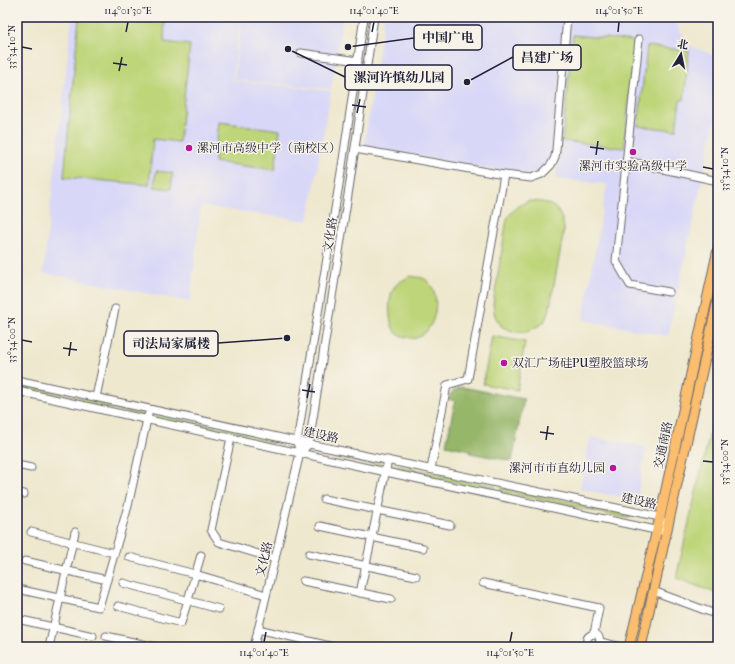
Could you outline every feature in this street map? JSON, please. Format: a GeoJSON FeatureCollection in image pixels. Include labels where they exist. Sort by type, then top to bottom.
{"type":"FeatureCollection","features":[{"type":"Feature","properties":{"kind":"main road","name":"交通南路"},"geometry":{"type":"LineString","coordinates":[[629,647],[660,517],[718,249]]}},
{"type":"Feature","properties":{"kind":"main road","name":"交通南路"},"geometry":{"type":"LineString","coordinates":[[641,647],[718,299]]}},
{"type":"Feature","properties":{"kind":"street","name":"文化路"},"geometry":{"type":"LineString","coordinates":[[254,647],[300,453],[297,442],[364,17]]}},
{"type":"Feature","properties":{"kind":"street","name":"文化路"},"geometry":{"type":"LineString","coordinates":[[309,444],[374,17]]}},
{"type":"Feature","properties":{"kind":"street"},"geometry":{"type":"LineString","coordinates":[[355,149],[504,175],[531,178],[542,174],[551,165],[555,157],[567,17]]}},
{"type":"Feature","properties":{"kind":"street"},"geometry":{"type":"LineString","coordinates":[[639,39],[616,261],[630,285],[669,292]]}},
{"type":"Feature","properties":{"kind":"street"},"geometry":{"type":"LineString","coordinates":[[301,53],[358,62]]}},
{"type":"Feature","properties":{"kind":"street"},"geometry":{"type":"LineString","coordinates":[[626,161],[718,180]]}},
{"type":"Feature","properties":{"kind":"street"},"geometry":{"type":"LineString","coordinates":[[431,469],[447,385],[468,379],[504,175]]}},
{"type":"Feature","properties":{"kind":"street"},"geometry":{"type":"LineString","coordinates":[[96,397],[115,309]]}},
{"type":"Feature","properties":{"kind":"street","name":"建设路"},"geometry":{"type":"LineString","coordinates":[[17,380],[297,442],[660,517],[666,532]]}},
{"type":"Feature","properties":{"kind":"street","name":"建设路"},"geometry":{"type":"LineString","coordinates":[[17,391],[666,532]]}},
{"type":"Feature","properties":{"kind":"street"},"geometry":{"type":"LineString","coordinates":[[22,590],[99,607],[128,506],[150,409]]}},
{"type":"Feature","properties":{"kind":"street"},"geometry":{"type":"LineString","coordinates":[[231,438],[211,530],[219,542],[275,559]]}},
{"type":"Feature","properties":{"kind":"street"},"geometry":{"type":"LineString","coordinates":[[300,453],[309,444]]}},
{"type":"Feature","properties":{"kind":"street"},"geometry":{"type":"LineString","coordinates":[[360,593],[388,460]]}},
{"type":"Feature","properties":{"kind":"street"},"geometry":{"type":"LineString","coordinates":[[17,465],[31,468]]}},
{"type":"Feature","properties":{"kind":"street"},"geometry":{"type":"LineString","coordinates":[[496,495],[499,483]]}},
{"type":"Feature","properties":{"kind":"street"},"geometry":{"type":"LineString","coordinates":[[324,499],[450,524]]}},
{"type":"Feature","properties":{"kind":"street"},"geometry":{"type":"LineString","coordinates":[[320,526],[423,548]]}},
{"type":"Feature","properties":{"kind":"street"},"geometry":{"type":"LineString","coordinates":[[31,532],[114,553]]}},
{"type":"Feature","properties":{"kind":"street"},"geometry":{"type":"LineString","coordinates":[[49,647],[75,532]]}},
{"type":"Feature","properties":{"kind":"street"},"geometry":{"type":"LineString","coordinates":[[309,554],[416,576]]}},
{"type":"Feature","properties":{"kind":"street"},"geometry":{"type":"LineString","coordinates":[[118,606],[181,623],[201,555]]}},
{"type":"Feature","properties":{"kind":"street"},"geometry":{"type":"LineString","coordinates":[[129,556],[266,595]]}},
{"type":"Feature","properties":{"kind":"street"},"geometry":{"type":"LineString","coordinates":[[25,560],[107,580]]}},
{"type":"Feature","properties":{"kind":"street"},"geometry":{"type":"LineString","coordinates":[[303,581],[391,599]]}},
{"type":"Feature","properties":{"kind":"street"},"geometry":{"type":"LineString","coordinates":[[123,583],[219,609]]}},
{"type":"Feature","properties":{"kind":"street"},"geometry":{"type":"LineString","coordinates":[[483,583],[599,608],[594,634]]}},
{"type":"Feature","properties":{"kind":"street"},"geometry":{"type":"LineString","coordinates":[[653,591],[718,615]]}},
{"type":"Feature","properties":{"kind":"street"},"geometry":{"type":"LineString","coordinates":[[17,619],[93,636]]}},
{"type":"Feature","properties":{"kind":"street"},"geometry":{"type":"LineString","coordinates":[[258,629],[334,647]]}},
{"type":"Feature","properties":{"kind":"street"},"geometry":{"type":"LineString","coordinates":[[594,634],[600,638],[596,645]]}},
{"type":"Feature","properties":{"kind":"street"},"geometry":{"type":"LineString","coordinates":[[594,634],[587,638],[588,644],[622,647]]}},
{"type":"Feature","properties":{"kind":"street"},"geometry":{"type":"LineString","coordinates":[[106,636],[155,647]]}},
{"type":"Feature","properties":{"kind":"street"},"geometry":{"type":"LineString","coordinates":[[17,645],[25,647]]}},
{"type":"Feature","properties":{"kind":"shaded area","name":"漯河市高级中学（南校区）"},"geometry":{"type":"Polygon","coordinates":[[[72,17],[240,17],[232,81],[331,91],[308,221],[201,206],[190,302],[43,273],[72,17]]]}},
{"type":"Feature","properties":{"kind":"shaded area"},"geometry":{"type":"Polygon","coordinates":[[[242,17],[343,18],[331,89],[234,80],[242,17]]]}},
{"type":"Feature","properties":{"kind":"shaded area"},"geometry":{"type":"Polygon","coordinates":[[[384,17],[564,17],[553,154],[549,162],[536,172],[520,174],[364,147],[384,17]]]}},
{"type":"Feature","properties":{"kind":"shaded area","name":"漯河市实验高级中学"},"geometry":{"type":"Polygon","coordinates":[[[571,17],[618,17],[676,23],[688,45],[718,57],[718,108],[668,336],[583,320],[607,184],[556,179],[571,17]]]}},
{"type":"Feature","properties":{"kind":"shaded area","name":"漯河市市直幼儿园"},"geometry":{"type":"Polygon","coordinates":[[[590,437],[646,447],[637,500],[580,489],[590,437]]]}},
{"type":"Feature","properties":{"kind":"green space"},"geometry":{"type":"Polygon","coordinates":[[[79,17],[165,17],[164,42],[190,45],[179,142],[153,139],[149,185],[64,177],[79,17]]]}},
{"type":"Feature","properties":{"kind":"green space"},"geometry":{"type":"Polygon","coordinates":[[[573,35],[635,41],[624,148],[562,141],[573,35]]]}},
{"type":"Feature","properties":{"kind":"green space"},"geometry":{"type":"Polygon","coordinates":[[[647,46],[689,51],[684,100],[680,100],[676,130],[638,126],[647,46]]]}},
{"type":"Feature","properties":{"kind":"green space"},"geometry":{"type":"Polygon","coordinates":[[[219,122],[280,130],[275,170],[214,162],[219,122]]]}},
{"type":"Feature","properties":{"kind":"green space"},"geometry":{"type":"Polygon","coordinates":[[[156,171],[173,173],[171,189],[154,187],[156,171]]]}},
{"type":"Feature","properties":{"kind":"green space"},"geometry":{"type":"Polygon","coordinates":[[[529,201],[543,202],[554,207],[561,216],[564,230],[549,312],[544,322],[538,326],[527,332],[515,332],[502,327],[495,316],[493,304],[507,219],[516,208],[529,201]]]}},
{"type":"Feature","properties":{"kind":"green space"},"geometry":{"type":"Polygon","coordinates":[[[410,276],[425,279],[431,285],[436,302],[433,320],[429,328],[416,338],[410,338],[395,332],[391,323],[390,313],[391,295],[395,286],[410,276]]]}},
{"type":"Feature","properties":{"kind":"green space","name":"双汇广场硅PU塑胶篮球场"},"geometry":{"type":"Polygon","coordinates":[[[492,336],[525,342],[517,390],[483,384],[492,336]]]}},
{"type":"Feature","properties":{"kind":"green space"},"geometry":{"type":"Polygon","coordinates":[[[17,383],[145,412],[144,416],[17,388],[17,383]]]}},
{"type":"Feature","properties":{"kind":"green space"},"geometry":{"type":"Polygon","coordinates":[[[462,387],[524,399],[512,461],[470,453],[470,450],[446,445],[455,401],[448,399],[453,391],[462,387]]]}},
{"type":"Feature","properties":{"kind":"green space"},"geometry":{"type":"Polygon","coordinates":[[[718,398],[718,594],[676,578],[718,398]]]}},
{"type":"Feature","properties":{"kind":"green space"},"geometry":{"type":"Polygon","coordinates":[[[152,413],[273,439],[272,444],[151,418],[152,413]]]}},
{"type":"Feature","properties":{"kind":"green space"},"geometry":{"type":"Polygon","coordinates":[[[328,452],[384,464],[383,467],[327,455],[328,452]]]}},
{"type":"Feature","properties":{"kind":"green space"},"geometry":{"type":"Polygon","coordinates":[[[393,465],[495,486],[494,491],[392,469],[393,465]]]}},
{"type":"Feature","properties":{"kind":"green space"},"geometry":{"type":"Polygon","coordinates":[[[501,488],[628,514],[631,517],[627,518],[501,492],[501,488]]]}},
{"type":"Feature","properties":{"kind":"place","name":"中国广电"},"geometry":{"type":"Point","coordinates":[348,47]}},
{"type":"Feature","properties":{"kind":"place","name":"漯河许慎幼儿园"},"geometry":{"type":"Point","coordinates":[288,49]}},
{"type":"Feature","properties":{"kind":"place","name":"昌建广场"},"geometry":{"type":"Point","coordinates":[467,82]}},
{"type":"Feature","properties":{"kind":"place","name":"漯河市高级中学（南校区）"},"geometry":{"type":"Point","coordinates":[189,148]}},
{"type":"Feature","properties":{"kind":"place","name":"漯河市实验高级中学"},"geometry":{"type":"Point","coordinates":[633,152]}},
{"type":"Feature","properties":{"kind":"place","name":"司法局家属楼"},"geometry":{"type":"Point","coordinates":[287,338]}},
{"type":"Feature","properties":{"kind":"place","name":"双汇广场硅PU塑胶篮球场"},"geometry":{"type":"Point","coordinates":[504,363]}},
{"type":"Feature","properties":{"kind":"place","name":"漯河市市直幼儿园"},"geometry":{"type":"Point","coordinates":[613,468]}}]}
